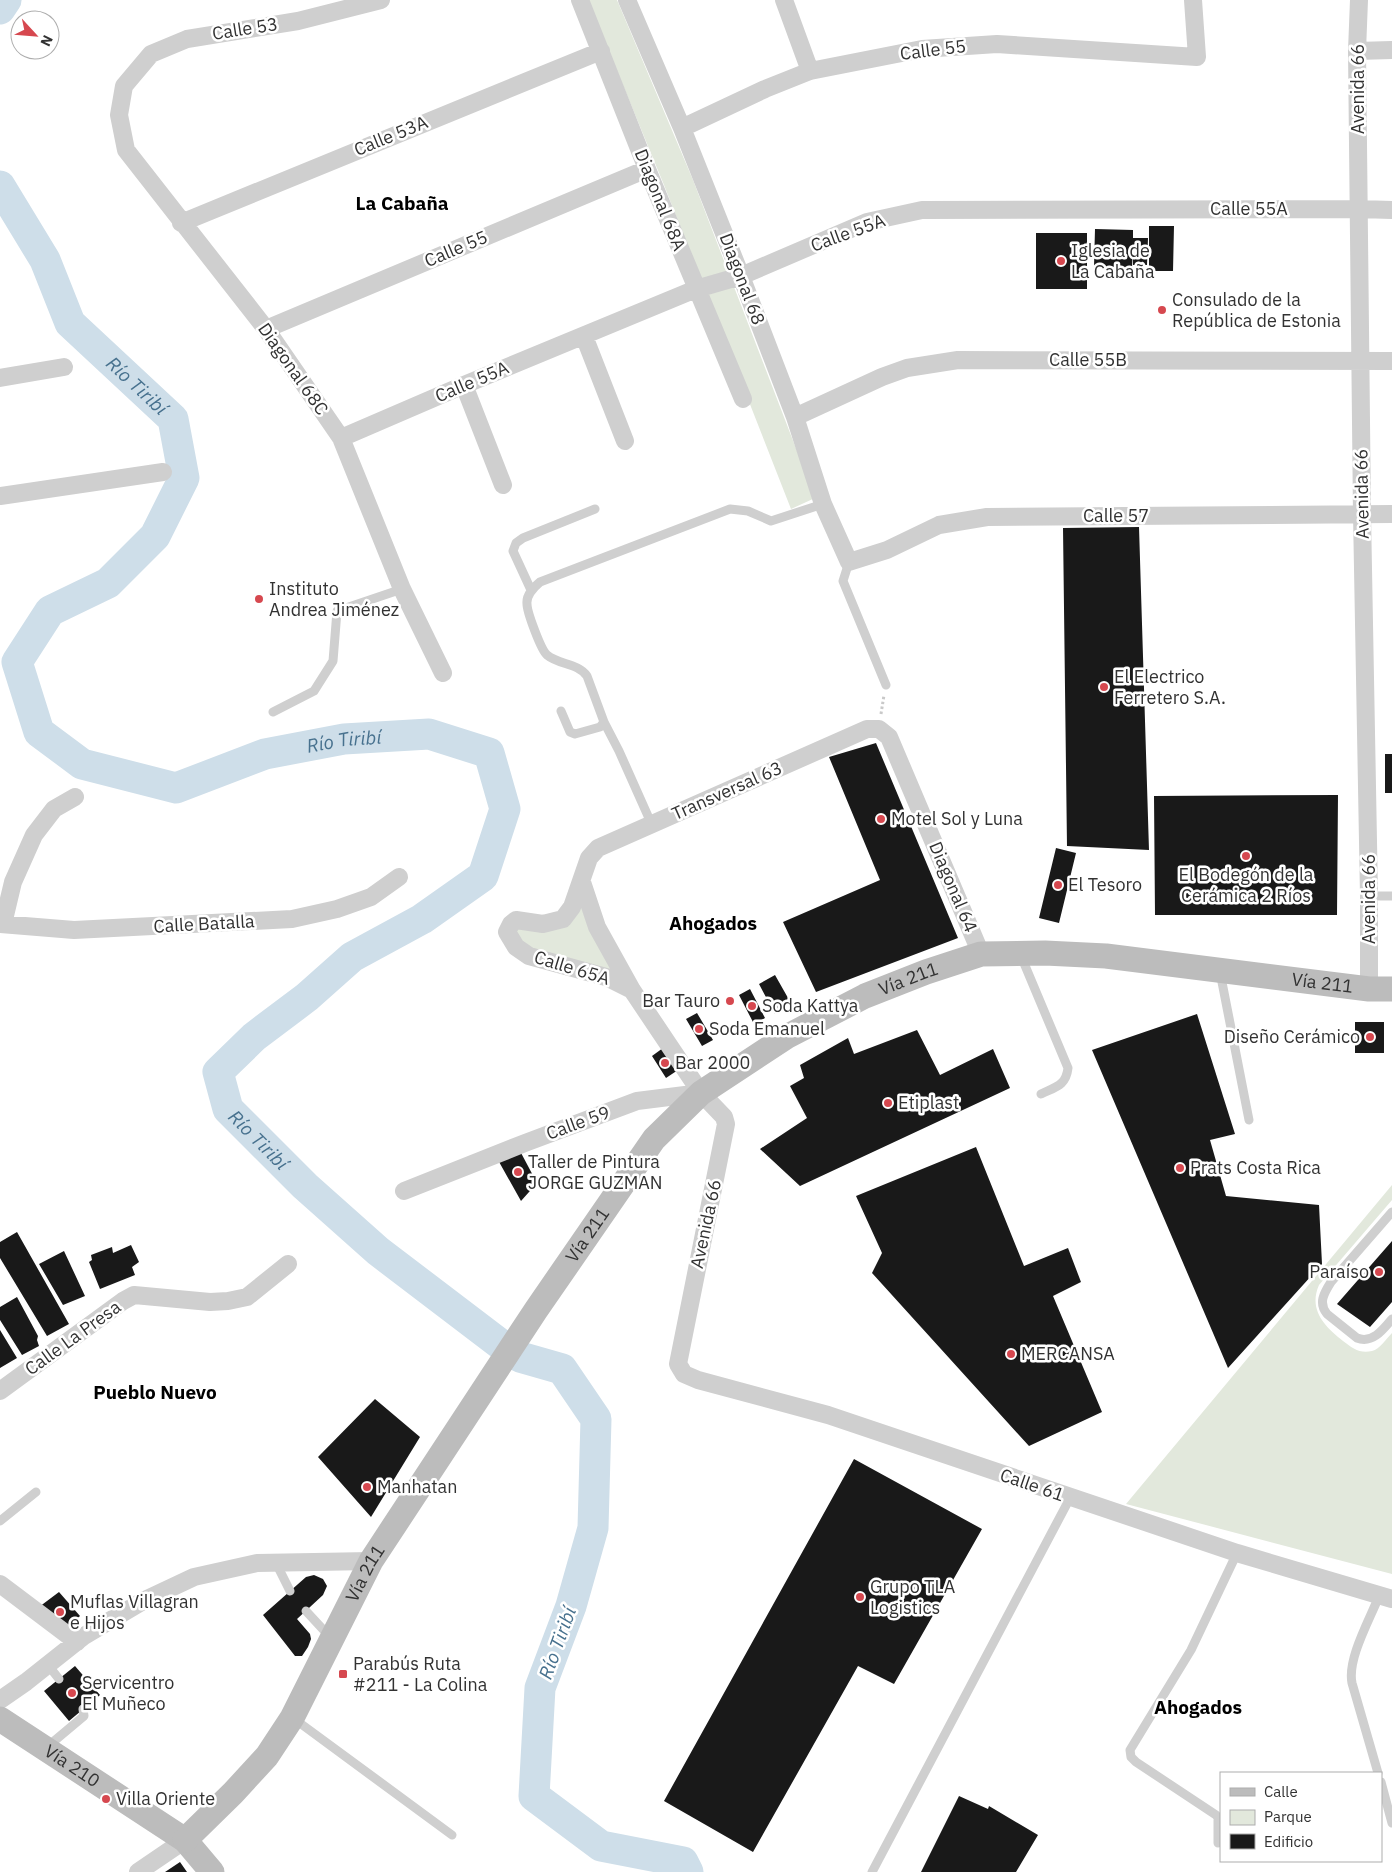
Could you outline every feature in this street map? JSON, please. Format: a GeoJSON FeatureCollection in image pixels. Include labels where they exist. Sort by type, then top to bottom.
{"type":"FeatureCollection","features":[{"type":"Feature","properties":{"kind":"main road","name":"Vía 211"},"geometry":{"type":"LineString","coordinates":[[185,1840],[233,1793],[267,1756],[292,1718],[372,1561],[536,1310],[654,1139],[701,1093],[786,1037],[865,996],[926,972],[981,954],[1045,953],[1106,956],[1380,989]]}},
{"type":"Feature","properties":{"kind":"main road","name":"Vía 210"},"geometry":{"type":"LineString","coordinates":[[0,1719],[185,1840],[212,1872]]}},
{"type":"Feature","properties":{"kind":"street","name":"Calle 53"},"geometry":{"type":"LineString","coordinates":[[124,86],[151,54],[187,39],[298,21],[381,0]]}},
{"type":"Feature","properties":{"kind":"street","name":"Diagonal 68A"},"geometry":{"type":"LineString","coordinates":[[580,0],[647,169],[743,400]]}},
{"type":"Feature","properties":{"kind":"street","name":"Diagonal 68"},"geometry":{"type":"LineString","coordinates":[[627,0],[682,128],[795,417],[823,504],[849,562]]}},
{"type":"Feature","properties":{"kind":"street"},"geometry":{"type":"LineString","coordinates":[[784,0],[810,71]]}},
{"type":"Feature","properties":{"kind":"street","name":"Calle 55"},"geometry":{"type":"LineString","coordinates":[[682,128],[765,89],[810,71],[922,49],[997,44],[1197,57],[1194,0]]}},
{"type":"Feature","properties":{"kind":"street","name":"Avenida 66"},"geometry":{"type":"LineString","coordinates":[[1359,0],[1357,51],[1360,361],[1370,896],[1380,989]]}},
{"type":"Feature","properties":{"kind":"street"},"geometry":{"type":"LineString","coordinates":[[1357,51],[1392,50]]}},
{"type":"Feature","properties":{"kind":"street","name":"Calle 53A"},"geometry":{"type":"LineString","coordinates":[[181,223],[601,51]]}},
{"type":"Feature","properties":{"kind":"street","name":"Diagonal 68C"},"geometry":{"type":"LineString","coordinates":[[124,86],[119,115],[126,150],[181,223],[266,328],[340,438],[402,589],[443,673]]}},
{"type":"Feature","properties":{"kind":"street","name":"Calle 55"},"geometry":{"type":"LineString","coordinates":[[266,328],[647,169]]}},
{"type":"Feature","properties":{"kind":"street","name":"Calle 55A"},"geometry":{"type":"LineString","coordinates":[[340,438],[696,289],[740,276],[867,222],[922,210],[1392,210]]}},
{"type":"Feature","properties":{"kind":"street"},"geometry":{"type":"LineString","coordinates":[[584,336],[625,442]]}},
{"type":"Feature","properties":{"kind":"street","name":"Calle 55B"},"geometry":{"type":"LineString","coordinates":[[795,417],[882,377],[907,368],[958,360],[1392,361]]}},
{"type":"Feature","properties":{"kind":"street"},"geometry":{"type":"LineString","coordinates":[[0,378],[64,367]]}},
{"type":"Feature","properties":{"kind":"street"},"geometry":{"type":"LineString","coordinates":[[464,385],[503,485]]}},
{"type":"Feature","properties":{"kind":"street"},"geometry":{"type":"LineString","coordinates":[[0,496],[163,472]]}},
{"type":"Feature","properties":{"kind":"street","name":"Calle 57"},"geometry":{"type":"LineString","coordinates":[[849,562],[887,550],[939,525],[987,517],[1392,514]]}},
{"type":"Feature","properties":{"kind":"street","name":"Transversal 63"},"geometry":{"type":"LineString","coordinates":[[582,882],[589,858],[598,848],[867,729],[884,733]]}},
{"type":"Feature","properties":{"kind":"street","name":"Diagonal 64"},"geometry":{"type":"LineString","coordinates":[[884,733],[981,954]]}},
{"type":"Feature","properties":{"kind":"street"},"geometry":{"type":"LineString","coordinates":[[1,924],[12,882],[34,835],[54,809],[75,798]]}},
{"type":"Feature","properties":{"kind":"street","name":"Calle Batalla"},"geometry":{"type":"LineString","coordinates":[[1,924],[74,930],[292,919],[337,909],[371,897],[399,876]]}},
{"type":"Feature","properties":{"kind":"street"},"geometry":{"type":"LineString","coordinates":[[582,882],[597,927],[632,990],[701,1093]]}},
{"type":"Feature","properties":{"kind":"street","name":"Calle 65A"},"geometry":{"type":"LineString","coordinates":[[582,882],[572,907],[563,919],[543,924],[516,920],[510,924],[507,932],[516,947],[529,956],[606,977],[632,990]]}},
{"type":"Feature","properties":{"kind":"street","name":"Avenida 66"},"geometry":{"type":"LineString","coordinates":[[678,1364],[726,1124],[724,1117],[701,1093]]}},
{"type":"Feature","properties":{"kind":"street","name":"Calle 59"},"geometry":{"type":"LineString","coordinates":[[404,1190],[637,1101],[701,1093]]}},
{"type":"Feature","properties":{"kind":"street","name":"Calle La Presa"},"geometry":{"type":"LineString","coordinates":[[0,1391],[123,1301],[134,1295],[210,1302],[228,1301],[247,1297],[288,1264]]}},
{"type":"Feature","properties":{"kind":"street","name":"Calle 61"},"geometry":{"type":"LineString","coordinates":[[678,1364],[681,1371],[689,1377],[828,1415],[1237,1553],[1386,1597]]}},
{"type":"Feature","properties":{"kind":"street"},"geometry":{"type":"LineString","coordinates":[[0,1700],[77,1642],[143,1601],[194,1577],[257,1564],[372,1561]]}},
{"type":"Feature","properties":{"kind":"street"},"geometry":{"type":"LineString","coordinates":[[0,1584],[77,1642]]}},
{"type":"Feature","properties":{"kind":"street"},"geometry":{"type":"LineString","coordinates":[[138,1872],[185,1840]]}},
{"type":"Feature","properties":{"kind":"lane"},"geometry":{"type":"LineString","coordinates":[[652,825],[604,722],[587,676],[583,671],[548,656],[542,648],[527,604],[531,590],[540,582],[554,575],[730,509],[748,511],[771,520],[823,504]]}},
{"type":"Feature","properties":{"kind":"lane"},"geometry":{"type":"LineString","coordinates":[[531,590],[513,551],[516,543],[523,538],[595,509]]}},
{"type":"Feature","properties":{"kind":"lane"},"geometry":{"type":"LineString","coordinates":[[849,562],[843,581],[886,685]]}},
{"type":"Feature","properties":{"kind":"lane"},"geometry":{"type":"LineString","coordinates":[[273,712],[314,691],[333,660],[337,611],[402,589]]}},
{"type":"Feature","properties":{"kind":"lane"},"geometry":{"type":"LineString","coordinates":[[561,711],[570,732],[575,734],[600,727],[604,722]]}},
{"type":"Feature","properties":{"kind":"lane"},"geometry":{"type":"LineString","coordinates":[[1370,896],[1392,896]]}},
{"type":"Feature","properties":{"kind":"lane"},"geometry":{"type":"LineString","coordinates":[[1020,953],[1068,1068],[1067,1078],[1061,1084],[1041,1094]]}},
{"type":"Feature","properties":{"kind":"lane"},"geometry":{"type":"LineString","coordinates":[[1220,971],[1249,1120]]}},
{"type":"Feature","properties":{"kind":"lane"},"geometry":{"type":"LineString","coordinates":[[1392,1212],[1331,1282],[1322,1301],[1327,1314],[1363,1341],[1369,1340],[1381,1332],[1392,1319]]}},
{"type":"Feature","properties":{"kind":"lane"},"geometry":{"type":"LineString","coordinates":[[0,1521],[36,1492]]}},
{"type":"Feature","properties":{"kind":"lane"},"geometry":{"type":"LineString","coordinates":[[872,1872],[1070,1498]]}},
{"type":"Feature","properties":{"kind":"lane"},"geometry":{"type":"LineString","coordinates":[[1218,1844],[1218,1820],[1216,1815],[1136,1762],[1131,1757],[1130,1750],[1139,1732],[1189,1655],[1237,1553]]}},
{"type":"Feature","properties":{"kind":"lane"},"geometry":{"type":"LineString","coordinates":[[276,1563],[290,1592]]}},
{"type":"Feature","properties":{"kind":"lane"},"geometry":{"type":"LineString","coordinates":[[1378,1772],[1350,1672],[1356,1653],[1386,1597]]}},
{"type":"Feature","properties":{"kind":"lane"},"geometry":{"type":"LineString","coordinates":[[306,1611],[332,1639]]}},
{"type":"Feature","properties":{"kind":"lane"},"geometry":{"type":"LineString","coordinates":[[48,1665],[59,1679]]}},
{"type":"Feature","properties":{"kind":"lane"},"geometry":{"type":"LineString","coordinates":[[45,1748],[84,1716],[83,1709]]}},
{"type":"Feature","properties":{"kind":"lane"},"geometry":{"type":"LineString","coordinates":[[292,1718],[452,1835]]}},
{"type":"Feature","properties":{"kind":"lane"},"geometry":{"type":"LineString","coordinates":[[1382,1786],[1392,1823]]}},
{"type":"Feature","properties":{"kind":"path"},"geometry":{"type":"LineString","coordinates":[[884,733],[886,685]]}},
{"type":"Feature","properties":{"kind":"green space"},"geometry":{"type":"Polygon","coordinates":[[[588,0],[617,0],[693,180],[815,498],[791,509],[664,185],[588,0]]]}},
{"type":"Feature","properties":{"kind":"green space"},"geometry":{"type":"Polygon","coordinates":[[[581,900],[619,976],[522,948],[513,926],[542,928],[581,900]]]}},
{"type":"Feature","properties":{"kind":"green space"},"geometry":{"type":"Polygon","coordinates":[[[1392,1185],[1392,1200],[1319,1285],[1316,1302],[1320,1317],[1330,1330],[1356,1350],[1368,1352],[1375,1350],[1392,1333],[1392,1574],[1126,1504],[1392,1185]]]}},
{"type":"Feature","properties":{"kind":"building"},"geometry":{"type":"Polygon","coordinates":[[[1149,226],[1174,226],[1173,271],[1149,271],[1149,226]]]}},
{"type":"Feature","properties":{"kind":"building"},"geometry":{"type":"Polygon","coordinates":[[[1095,229],[1133,230],[1133,238],[1148,238],[1147,265],[1133,265],[1133,248],[1132,268],[1094,267],[1095,229]]]}},
{"type":"Feature","properties":{"kind":"building","name":"Iglesia de La Cabaña"},"geometry":{"type":"Polygon","coordinates":[[[1036,233],[1087,233],[1087,289],[1036,289],[1036,233]]]}},
{"type":"Feature","properties":{"kind":"building","name":"El Electrico Ferretero S.A."},"geometry":{"type":"Polygon","coordinates":[[[1139,527],[1149,850],[1067,846],[1063,528],[1139,527]]]}},
{"type":"Feature","properties":{"kind":"building","name":"Motel Sol y Luna"},"geometry":{"type":"Polygon","coordinates":[[[876,743],[958,938],[816,992],[783,922],[880,880],[829,757],[876,743]]]}},
{"type":"Feature","properties":{"kind":"building"},"geometry":{"type":"Polygon","coordinates":[[[1385,754],[1392,754],[1392,793],[1385,793],[1385,754]]]}},
{"type":"Feature","properties":{"kind":"building","name":"El Bodegón de la Cerámica 2 Ríos"},"geometry":{"type":"Polygon","coordinates":[[[1338,795],[1337,915],[1155,915],[1154,796],[1338,795]]]}},
{"type":"Feature","properties":{"kind":"building","name":"El Tesoro"},"geometry":{"type":"Polygon","coordinates":[[[1056,848],[1076,853],[1059,923],[1039,918],[1056,848]]]}},
{"type":"Feature","properties":{"kind":"building"},"geometry":{"type":"Polygon","coordinates":[[[775,975],[792,1005],[775,1014],[759,984],[775,975]]]}},
{"type":"Feature","properties":{"kind":"building","name":"Soda Kattya"},"geometry":{"type":"Polygon","coordinates":[[[750,989],[765,1018],[754,1024],[739,995],[750,989]]]}},
{"type":"Feature","properties":{"kind":"building","name":"Soda Emanuel"},"geometry":{"type":"Polygon","coordinates":[[[697,1013],[713,1040],[702,1046],[686,1019],[697,1013]]]}},
{"type":"Feature","properties":{"kind":"building","name":"Prats Costa Rica"},"geometry":{"type":"Polygon","coordinates":[[[1197,1014],[1235,1134],[1210,1140],[1226,1196],[1319,1205],[1322,1264],[1228,1368],[1092,1050],[1197,1014]]]}},
{"type":"Feature","properties":{"kind":"building","name":"Diseño Cerámico"},"geometry":{"type":"Polygon","coordinates":[[[1355,1022],[1384,1022],[1384,1053],[1355,1053],[1355,1022]]]}},
{"type":"Feature","properties":{"kind":"building","name":"Etiplast"},"geometry":{"type":"Polygon","coordinates":[[[917,1030],[940,1075],[993,1049],[1010,1088],[800,1186],[760,1149],[807,1118],[790,1086],[804,1078],[800,1065],[848,1038],[854,1054],[917,1030]]]}},
{"type":"Feature","properties":{"kind":"building","name":"Bar 2000"},"geometry":{"type":"Polygon","coordinates":[[[663,1048],[678,1070],[666,1078],[652,1056],[663,1048]]]}},
{"type":"Feature","properties":{"kind":"building","name":"MERCANSA"},"geometry":{"type":"Polygon","coordinates":[[[976,1147],[1024,1266],[1068,1248],[1081,1282],[1053,1296],[1102,1412],[1029,1446],[872,1273],[882,1253],[856,1196],[976,1147]]]}},
{"type":"Feature","properties":{"kind":"building","name":"Taller de Pintura JORGE GUZMAN"},"geometry":{"type":"Polygon","coordinates":[[[520,1151],[537,1183],[521,1201],[498,1160],[520,1151]]]}},
{"type":"Feature","properties":{"kind":"building"},"geometry":{"type":"Polygon","coordinates":[[[17,1232],[69,1324],[47,1336],[0,1258],[0,1242],[17,1232]]]}},
{"type":"Feature","properties":{"kind":"building","name":"Paraíso"},"geometry":{"type":"Polygon","coordinates":[[[1392,1241],[1392,1302],[1370,1327],[1337,1304],[1392,1241]]]}},
{"type":"Feature","properties":{"kind":"building"},"geometry":{"type":"Polygon","coordinates":[[[131,1245],[139,1262],[132,1267],[135,1275],[100,1289],[89,1262],[92,1260],[91,1255],[112,1247],[113,1253],[131,1245]]]}},
{"type":"Feature","properties":{"kind":"building"},"geometry":{"type":"Polygon","coordinates":[[[64,1251],[85,1296],[63,1305],[39,1264],[64,1251]]]}},
{"type":"Feature","properties":{"kind":"building"},"geometry":{"type":"Polygon","coordinates":[[[17,1297],[38,1336],[39,1346],[22,1355],[0,1320],[0,1307],[17,1297]]]}},
{"type":"Feature","properties":{"kind":"building"},"geometry":{"type":"Polygon","coordinates":[[[0,1330],[17,1358],[0,1368],[0,1330]]]}},
{"type":"Feature","properties":{"kind":"building","name":"Manhatan"},"geometry":{"type":"Polygon","coordinates":[[[375,1399],[420,1437],[371,1517],[318,1457],[375,1399]]]}},
{"type":"Feature","properties":{"kind":"building","name":"Grupo TLA Logistics"},"geometry":{"type":"Polygon","coordinates":[[[854,1459],[982,1529],[894,1684],[858,1666],[753,1852],[664,1801],[854,1459]]]}},
{"type":"Feature","properties":{"kind":"building"},"geometry":{"type":"Polygon","coordinates":[[[314,1575],[323,1579],[327,1586],[323,1595],[297,1619],[310,1634],[311,1639],[302,1656],[295,1656],[263,1615],[306,1577],[314,1575]]]}},
{"type":"Feature","properties":{"kind":"building","name":"Muflas Villagran e Hijos"},"geometry":{"type":"Polygon","coordinates":[[[59,1592],[80,1616],[67,1628],[39,1607],[59,1592]]]}},
{"type":"Feature","properties":{"kind":"building","name":"Servicentro El Muñeco"},"geometry":{"type":"Polygon","coordinates":[[[75,1666],[100,1695],[69,1721],[44,1691],[75,1666]]]}},
{"type":"Feature","properties":{"kind":"building"},"geometry":{"type":"Polygon","coordinates":[[[959,1796],[988,1809],[989,1806],[1038,1835],[1016,1872],[921,1872],[959,1796]]]}},
{"type":"Feature","properties":{"kind":"building"},"geometry":{"type":"Polygon","coordinates":[[[180,1862],[187,1872],[165,1872],[180,1862]]]}},
{"type":"Feature","properties":{"kind":"waterway","name":"Río Tiribí"},"geometry":{"type":"LineString","coordinates":[[0,9],[6,0]]}},
{"type":"Feature","properties":{"kind":"waterway","name":"Río Tiribí"},"geometry":{"type":"LineString","coordinates":[[0,186],[45,260],[70,323],[173,419],[184,478],[155,536],[108,583],[50,611],[17,662],[39,732],[82,764],[176,788],[265,754],[344,739],[429,734],[489,753],[505,809],[483,876],[422,919],[352,957],[307,997],[254,1037],[218,1072],[228,1109],[305,1186],[378,1251],[504,1347]]}},
{"type":"Feature","properties":{"kind":"waterway","name":"Río Tiribí"},"geometry":{"type":"LineString","coordinates":[[520,1357],[562,1369],[596,1419],[593,1528],[571,1606],[540,1688],[534,1796],[601,1846],[683,1862],[688,1872]]}},
{"type":"Feature","properties":{"kind":"place","name":"Iglesia de La Cabaña"},"geometry":{"type":"Point","coordinates":[1061,261]}},
{"type":"Feature","properties":{"kind":"place","name":"Consulado de la República de Estonia"},"geometry":{"type":"Point","coordinates":[1162,310]}},
{"type":"Feature","properties":{"kind":"place","name":"Instituto Andrea Jiménez"},"geometry":{"type":"Point","coordinates":[259,599]}},
{"type":"Feature","properties":{"kind":"place","name":"El Electrico Ferretero S.A."},"geometry":{"type":"Point","coordinates":[1104,687]}},
{"type":"Feature","properties":{"kind":"place","name":"Motel Sol y Luna"},"geometry":{"type":"Point","coordinates":[881,819]}},
{"type":"Feature","properties":{"kind":"place","name":"El Bodegón de la Cerámica 2 Ríos"},"geometry":{"type":"Point","coordinates":[1246,856]}},
{"type":"Feature","properties":{"kind":"place","name":"El Tesoro"},"geometry":{"type":"Point","coordinates":[1058,885]}},
{"type":"Feature","properties":{"kind":"place","name":"Bar Tauro"},"geometry":{"type":"Point","coordinates":[730,1001]}},
{"type":"Feature","properties":{"kind":"place","name":"Soda Kattya"},"geometry":{"type":"Point","coordinates":[752,1006]}},
{"type":"Feature","properties":{"kind":"place","name":"Soda Emanuel"},"geometry":{"type":"Point","coordinates":[699,1029]}},
{"type":"Feature","properties":{"kind":"place","name":"Diseño Cerámico"},"geometry":{"type":"Point","coordinates":[1370,1037]}},
{"type":"Feature","properties":{"kind":"place","name":"Bar 2000"},"geometry":{"type":"Point","coordinates":[665,1063]}},
{"type":"Feature","properties":{"kind":"place","name":"Etiplast"},"geometry":{"type":"Point","coordinates":[888,1103]}},
{"type":"Feature","properties":{"kind":"place","name":"Prats Costa Rica"},"geometry":{"type":"Point","coordinates":[1180,1168]}},
{"type":"Feature","properties":{"kind":"place","name":"Taller de Pintura JORGE GUZMAN"},"geometry":{"type":"Point","coordinates":[518,1172]}},
{"type":"Feature","properties":{"kind":"place","name":"Paraíso"},"geometry":{"type":"Point","coordinates":[1379,1272]}},
{"type":"Feature","properties":{"kind":"place","name":"MERCANSA"},"geometry":{"type":"Point","coordinates":[1011,1354]}},
{"type":"Feature","properties":{"kind":"place","name":"Manhatan"},"geometry":{"type":"Point","coordinates":[367,1487]}},
{"type":"Feature","properties":{"kind":"place","name":"Grupo TLA Logistics"},"geometry":{"type":"Point","coordinates":[860,1597]}},
{"type":"Feature","properties":{"kind":"place","name":"Muflas Villagran e Hijos"},"geometry":{"type":"Point","coordinates":[60,1612]}},
{"type":"Feature","properties":{"kind":"place","name":"Parabús Ruta #211 - La Colina"},"geometry":{"type":"Point","coordinates":[343,1674]}},
{"type":"Feature","properties":{"kind":"place","name":"Servicentro El Muñeco"},"geometry":{"type":"Point","coordinates":[72,1693]}},
{"type":"Feature","properties":{"kind":"place","name":"Villa Oriente"},"geometry":{"type":"Point","coordinates":[106,1799]}},
{"type":"Feature","properties":{"kind":"district","name":"La Cabaña"},"geometry":{"type":"Point","coordinates":[402,203]}},
{"type":"Feature","properties":{"kind":"district","name":"Ahogados"},"geometry":{"type":"Point","coordinates":[713,923]}},
{"type":"Feature","properties":{"kind":"district","name":"Pueblo Nuevo"},"geometry":{"type":"Point","coordinates":[155,1392]}},
{"type":"Feature","properties":{"kind":"district","name":"Ahogados"},"geometry":{"type":"Point","coordinates":[1198,1707]}}]}
